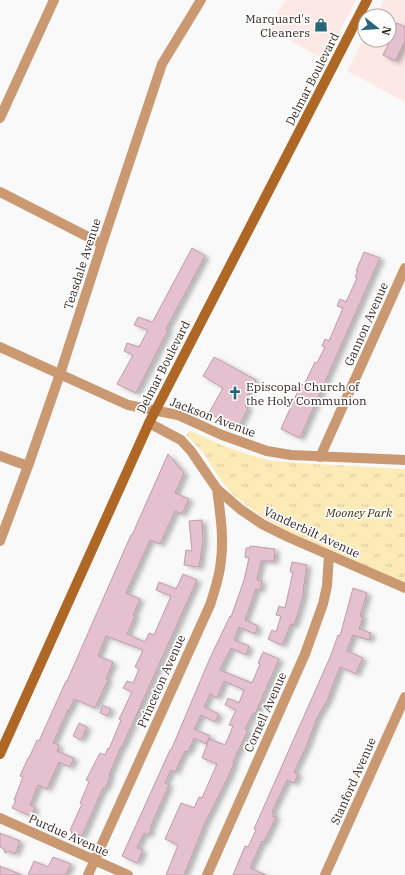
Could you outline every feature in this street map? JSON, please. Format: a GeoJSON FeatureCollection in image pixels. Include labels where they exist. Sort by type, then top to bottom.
{"type":"FeatureCollection","features":[{"type":"Feature","properties":{"kind":"main road","name":"Delmar Boulevard"},"geometry":{"type":"LineString","coordinates":[[0,754],[155,410],[368,0]]}},
{"type":"Feature","properties":{"kind":"street"},"geometry":{"type":"LineString","coordinates":[[0,118],[54,0]]}},
{"type":"Feature","properties":{"kind":"street","name":"Teasdale Avenue"},"geometry":{"type":"LineString","coordinates":[[0,541],[60,374],[162,64],[200,0]]}},
{"type":"Feature","properties":{"kind":"street"},"geometry":{"type":"LineString","coordinates":[[0,192],[102,244]]}},
{"type":"Feature","properties":{"kind":"street","name":"Gannon Avenue"},"geometry":{"type":"LineString","coordinates":[[320,457],[405,268]]}},
{"type":"Feature","properties":{"kind":"street","name":"Jackson Avenue"},"geometry":{"type":"LineString","coordinates":[[0,346],[128,405],[178,415],[222,435],[267,451],[291,455],[320,457],[405,460]]}},
{"type":"Feature","properties":{"kind":"street","name":"Vanderbilt Avenue"},"geometry":{"type":"LineString","coordinates":[[149,423],[181,440],[217,489],[240,509],[262,524],[288,537],[405,588]]}},
{"type":"Feature","properties":{"kind":"street"},"geometry":{"type":"LineString","coordinates":[[0,456],[28,466]]}},
{"type":"Feature","properties":{"kind":"street","name":"Princeton Avenue"},"geometry":{"type":"LineString","coordinates":[[88,875],[206,612],[216,585],[221,560],[222,530],[217,489]]}},
{"type":"Feature","properties":{"kind":"street","name":"Cornell Avenue"},"geometry":{"type":"LineString","coordinates":[[207,875],[317,624],[327,586],[329,555]]}},
{"type":"Feature","properties":{"kind":"street","name":"Stanford Avenue"},"geometry":{"type":"LineString","coordinates":[[325,875],[405,697]]}},
{"type":"Feature","properties":{"kind":"street","name":"Purdue Avenue"},"geometry":{"type":"LineString","coordinates":[[0,818],[128,875]]}},
{"type":"Feature","properties":{"kind":"shaded area"},"geometry":{"type":"Polygon","coordinates":[[[286,0],[356,0],[325,60],[268,28],[286,0]]]}},
{"type":"Feature","properties":{"kind":"shaded area"},"geometry":{"type":"Polygon","coordinates":[[[384,0],[405,0],[405,102],[347,71],[359,48],[397,48],[397,8],[380,8],[384,0]]]}},
{"type":"Feature","properties":{"kind":"green space","name":"Mooney Park"},"geometry":{"type":"Polygon","coordinates":[[[190,431],[224,446],[268,460],[405,469],[405,583],[285,530],[260,515],[233,495],[223,483],[202,451],[187,436],[188,432],[190,431]]]}},
{"type":"Feature","properties":{"kind":"building"},"geometry":{"type":"Polygon","coordinates":[[[397,23],[405,27],[405,41],[395,61],[383,55],[386,48],[397,48],[397,23]]]}},
{"type":"Feature","properties":{"kind":"building"},"geometry":{"type":"Polygon","coordinates":[[[192,248],[205,256],[166,329],[168,330],[136,393],[117,384],[133,355],[124,351],[127,343],[139,347],[148,330],[134,325],[138,317],[152,322],[153,321],[192,248]]]}},
{"type":"Feature","properties":{"kind":"building"},"geometry":{"type":"Polygon","coordinates":[[[364,252],[380,258],[300,438],[281,429],[301,384],[304,385],[315,362],[317,363],[325,347],[322,346],[325,339],[329,341],[343,308],[337,306],[340,299],[346,302],[357,278],[355,277],[358,271],[356,271],[364,252]]]}},
{"type":"Feature","properties":{"kind":"building","name":"Episcopal Church of the Holy Communion"},"geometry":{"type":"Polygon","coordinates":[[[214,357],[256,380],[246,398],[249,400],[245,406],[248,408],[239,426],[233,423],[232,426],[209,413],[223,388],[203,376],[214,357]]]}},
{"type":"Feature","properties":{"kind":"building"},"geometry":{"type":"Polygon","coordinates":[[[168,454],[184,473],[175,493],[189,499],[182,514],[175,511],[160,544],[150,540],[126,593],[140,599],[133,615],[135,616],[127,634],[145,642],[149,633],[154,635],[171,596],[156,590],[159,582],[176,589],[183,574],[197,580],[121,747],[109,775],[110,776],[105,789],[103,788],[82,836],[79,834],[78,836],[71,833],[72,832],[70,830],[82,804],[80,803],[89,782],[86,780],[100,753],[105,755],[108,748],[109,749],[121,720],[119,719],[132,692],[123,688],[127,681],[133,683],[139,669],[135,667],[143,650],[106,636],[98,656],[113,662],[106,679],[108,680],[95,708],[74,699],[53,743],[59,745],[57,751],[74,758],[70,767],[59,762],[47,789],[38,785],[30,805],[35,807],[31,816],[12,808],[23,777],[20,776],[37,740],[39,741],[67,681],[168,454]]]}},
{"type":"Feature","properties":{"kind":"building"},"geometry":{"type":"Polygon","coordinates":[[[202,520],[203,541],[199,567],[184,565],[186,550],[192,551],[189,521],[202,520]]]}},
{"type":"Feature","properties":{"kind":"building"},"geometry":{"type":"Polygon","coordinates":[[[250,546],[275,549],[274,561],[261,561],[257,580],[262,581],[260,590],[256,589],[245,620],[258,626],[255,634],[239,627],[234,640],[249,646],[246,655],[231,648],[220,670],[252,683],[263,652],[279,659],[255,714],[253,713],[245,729],[248,730],[233,762],[234,763],[229,775],[205,823],[184,875],[166,875],[178,845],[165,839],[181,803],[194,808],[199,797],[202,798],[217,764],[202,758],[209,739],[225,745],[233,726],[229,725],[236,710],[225,705],[228,698],[239,703],[244,690],[224,681],[217,698],[210,694],[204,707],[219,714],[215,722],[201,715],[194,729],[210,736],[206,744],[194,738],[188,752],[185,751],[175,772],[171,770],[165,783],[169,785],[150,828],[151,829],[148,835],[144,833],[137,848],[143,850],[137,863],[122,856],[171,750],[210,658],[230,616],[231,617],[244,580],[249,558],[245,557],[246,548],[250,548],[250,546]]]}},
{"type":"Feature","properties":{"kind":"building"},"geometry":{"type":"Polygon","coordinates":[[[292,562],[307,565],[304,591],[294,625],[291,624],[282,645],[268,639],[272,630],[276,632],[281,616],[276,615],[279,606],[285,608],[293,572],[290,572],[292,562]]]}},
{"type":"Feature","properties":{"kind":"building"},"geometry":{"type":"Polygon","coordinates":[[[353,588],[367,593],[360,616],[363,617],[359,629],[371,633],[369,640],[353,635],[347,651],[363,658],[356,674],[340,667],[327,701],[317,718],[306,747],[294,772],[298,774],[294,783],[287,780],[272,812],[274,813],[272,816],[276,817],[264,842],[262,841],[250,868],[266,875],[233,875],[245,846],[248,847],[256,830],[254,829],[331,655],[338,635],[340,636],[353,588]]]}},
{"type":"Feature","properties":{"kind":"building"},"geometry":{"type":"Polygon","coordinates":[[[103,705],[111,709],[107,716],[100,713],[103,705]]]}},
{"type":"Feature","properties":{"kind":"building"},"geometry":{"type":"Polygon","coordinates":[[[79,723],[87,727],[81,740],[73,736],[79,723]]]}},
{"type":"Feature","properties":{"kind":"building"},"geometry":{"type":"Polygon","coordinates":[[[0,833],[20,841],[15,854],[9,851],[5,853],[4,849],[0,847],[0,833]]]}},
{"type":"Feature","properties":{"kind":"building"},"geometry":{"type":"Polygon","coordinates":[[[53,857],[71,864],[65,875],[28,875],[34,861],[48,867],[53,857]]]}},
{"type":"Feature","properties":{"kind":"building"},"geometry":{"type":"Polygon","coordinates":[[[0,866],[22,875],[0,875],[0,866]]]}},
{"type":"Feature","properties":{"kind":"place","name":"Marquard's Cleaners"},"geometry":{"type":"Point","coordinates":[321,25]}},
{"type":"Feature","properties":{"kind":"place","name":"Episcopal Church of the Holy Communion"},"geometry":{"type":"Point","coordinates":[235,393]}}]}
